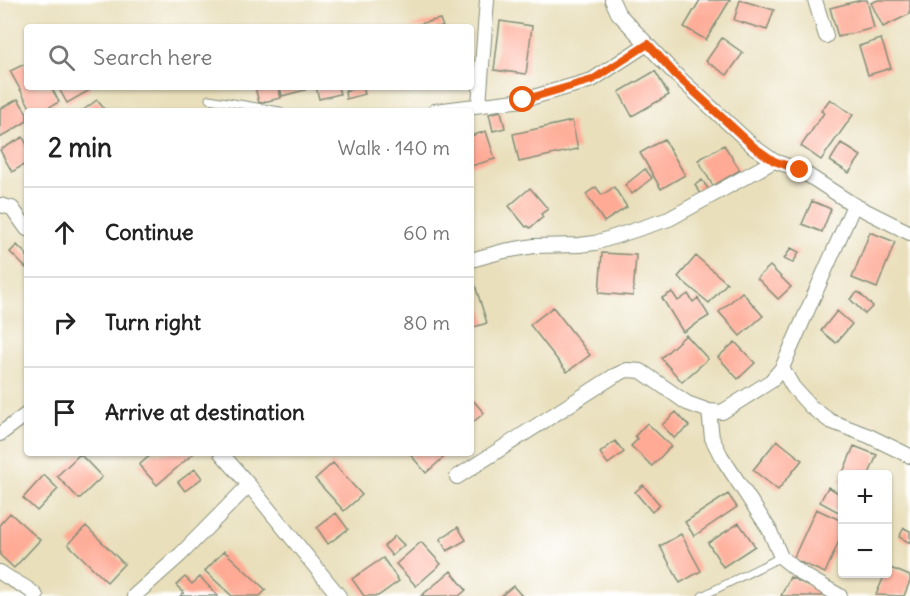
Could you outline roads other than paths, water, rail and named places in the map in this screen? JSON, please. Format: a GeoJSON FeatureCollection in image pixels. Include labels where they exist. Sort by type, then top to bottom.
{"type":"FeatureCollection","features":[{"type":"Feature","properties":{"kind":"street"},"geometry":{"type":"LineString","coordinates":[[478,105],[488,0]]}},
{"type":"Feature","properties":{"kind":"street"},"geometry":{"type":"LineString","coordinates":[[612,0],[618,13],[675,74],[754,147],[774,161],[800,170],[854,205],[910,234]]}},
{"type":"Feature","properties":{"kind":"street"},"geometry":{"type":"LineString","coordinates":[[815,0],[826,36]]}},
{"type":"Feature","properties":{"kind":"street"},"geometry":{"type":"LineString","coordinates":[[456,108],[523,100],[592,80],[648,44]]}},
{"type":"Feature","properties":{"kind":"street"},"geometry":{"type":"LineString","coordinates":[[474,259],[534,246],[595,243],[669,219],[774,161]]}},
{"type":"Feature","properties":{"kind":"street"},"geometry":{"type":"LineString","coordinates":[[0,205],[12,208],[24,225]]}},
{"type":"Feature","properties":{"kind":"street"},"geometry":{"type":"LineString","coordinates":[[457,477],[614,375],[627,370],[641,371],[687,403],[709,411],[722,412],[771,381],[782,368],[854,205]]}},
{"type":"Feature","properties":{"kind":"street"},"geometry":{"type":"LineString","coordinates":[[782,368],[793,387],[811,407],[830,421],[869,436],[910,456]]}},
{"type":"Feature","properties":{"kind":"street"},"geometry":{"type":"LineString","coordinates":[[709,411],[712,438],[721,456],[769,529],[781,557],[802,574],[840,596]]}},
{"type":"Feature","properties":{"kind":"street"},"geometry":{"type":"LineString","coordinates":[[0,434],[24,416]]}},
{"type":"Feature","properties":{"kind":"street"},"geometry":{"type":"LineString","coordinates":[[224,456],[339,596]]}},
{"type":"Feature","properties":{"kind":"street"},"geometry":{"type":"LineString","coordinates":[[134,596],[180,555],[249,485]]}},
{"type":"Feature","properties":{"kind":"street"},"geometry":{"type":"LineString","coordinates":[[0,572],[36,596]]}},
{"type":"Feature","properties":{"kind":"lane"},"geometry":{"type":"LineString","coordinates":[[209,99],[262,108]]}},
{"type":"Feature","properties":{"kind":"lane"},"geometry":{"type":"LineString","coordinates":[[702,596],[781,557]]}}]}
